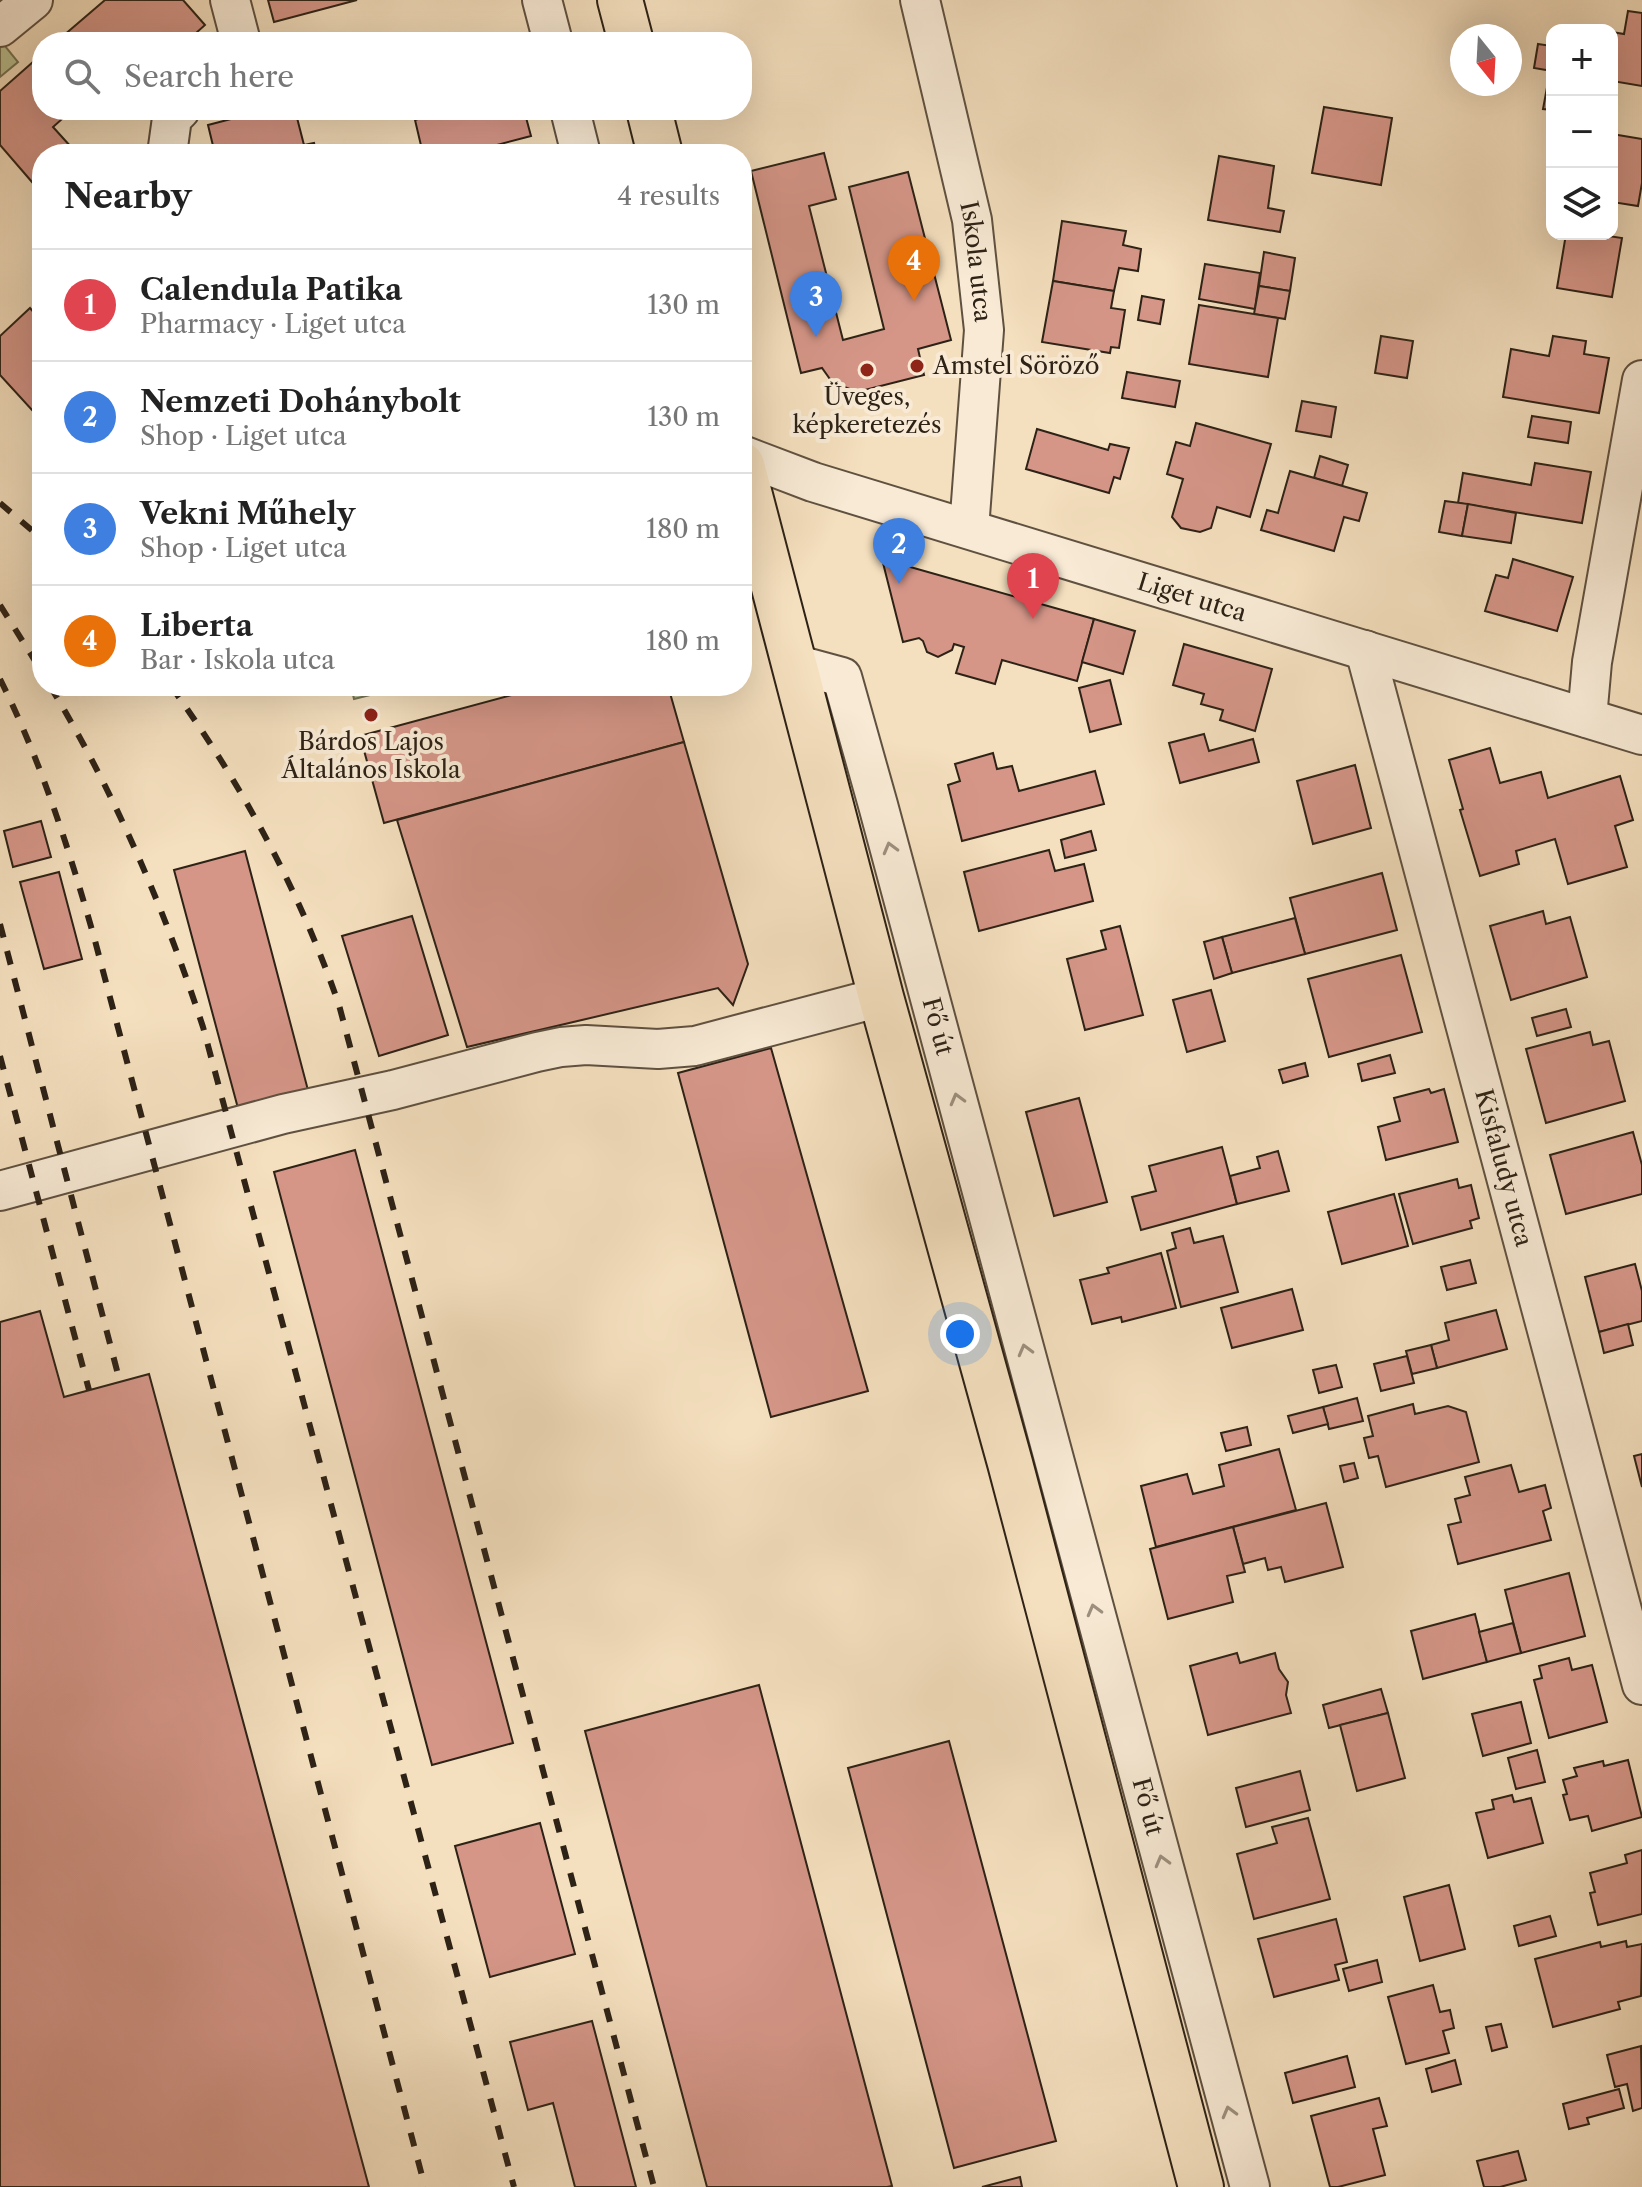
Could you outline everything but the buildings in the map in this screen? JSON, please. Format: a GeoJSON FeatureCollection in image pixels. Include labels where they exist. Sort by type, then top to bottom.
{"type":"FeatureCollection","features":[{"type":"Feature","properties":{"kind":"main road"},"geometry":{"type":"LineString","coordinates":[[620,0],[628,32]]}},
{"type":"Feature","properties":{"kind":"main road"},"geometry":{"type":"LineString","coordinates":[[652,120],[658,144]]}},
{"type":"Feature","properties":{"kind":"main road","name":"Fő út"},"geometry":{"type":"LineString","coordinates":[[752,503],[881,997],[1003,1437],[1201,2187]]}},
{"type":"Feature","properties":{"kind":"street"},"geometry":{"type":"LineString","coordinates":[[0,27],[33,0]]}},
{"type":"Feature","properties":{"kind":"street"},"geometry":{"type":"LineString","coordinates":[[230,0],[238,32]]}},
{"type":"Feature","properties":{"kind":"street"},"geometry":{"type":"LineString","coordinates":[[542,0],[550,32]]}},
{"type":"Feature","properties":{"kind":"street","name":"Iskola utca"},"geometry":{"type":"LineString","coordinates":[[920,0],[972,220],[984,330],[969,529]]}},
{"type":"Feature","properties":{"kind":"street"},"geometry":{"type":"LineString","coordinates":[[168,144],[172,120]]}},
{"type":"Feature","properties":{"kind":"street"},"geometry":{"type":"LineString","coordinates":[[572,120],[578,144]]}},
{"type":"Feature","properties":{"kind":"street"},"geometry":{"type":"LineString","coordinates":[[1587,718],[1592,662],[1642,380]]}},
{"type":"Feature","properties":{"kind":"street","name":"Liget utca"},"geometry":{"type":"LineString","coordinates":[[752,459],[813,482],[1642,735]]}},
{"type":"Feature","properties":{"kind":"street","name":"Kisfaludy utca"},"geometry":{"type":"LineString","coordinates":[[1365,650],[1642,1685]]}},
{"type":"Feature","properties":{"kind":"street","name":"Fő út"},"geometry":{"type":"LineString","coordinates":[[794,664],[842,677],[1250,2187]]}},
{"type":"Feature","properties":{"kind":"street"},"geometry":{"type":"LineString","coordinates":[[0,1191],[283,1114],[393,1090],[537,1052],[586,1045],[658,1049],[695,1046],[881,997]]}},
{"type":"Feature","properties":{"kind":"street"},"geometry":{"type":"LineString","coordinates":[[1003,1437],[1045,1425]]}},
{"type":"Feature","properties":{"kind":"green space"},"geometry":{"type":"Polygon","coordinates":[[[0,40],[18,62],[0,77],[0,40]]]}},
{"type":"Feature","properties":{"kind":"railway"},"geometry":{"type":"LineString","coordinates":[[0,503],[32,530]]}},
{"type":"Feature","properties":{"kind":"railway"},"geometry":{"type":"LineString","coordinates":[[0,605],[32,656]]}},
{"type":"Feature","properties":{"kind":"railway"},"geometry":{"type":"LineString","coordinates":[[0,679],[53,806],[94,937],[425,2187]]}},
{"type":"Feature","properties":{"kind":"railway"},"geometry":{"type":"LineString","coordinates":[[56,696],[96,768],[136,852],[172,939],[203,1027],[514,2187]]}},
{"type":"Feature","properties":{"kind":"railway"},"geometry":{"type":"LineString","coordinates":[[178,696],[222,761],[267,839],[306,920],[339,1005],[654,2187]]}},
{"type":"Feature","properties":{"kind":"railway"},"geometry":{"type":"LineString","coordinates":[[0,924],[120,1382]]}},
{"type":"Feature","properties":{"kind":"railway"},"geometry":{"type":"LineString","coordinates":[[0,1056],[89,1390]]}},
{"type":"Feature","properties":{"kind":"place","name":"Liberta"},"geometry":{"type":"Point","coordinates":[914,301]}},
{"type":"Feature","properties":{"kind":"place","name":"Vekni Műhely"},"geometry":{"type":"Point","coordinates":[816,337]}},
{"type":"Feature","properties":{"kind":"place","name":"Amstel Söröző"},"geometry":{"type":"Point","coordinates":[917,366]}},
{"type":"Feature","properties":{"kind":"place","name":"Üveges, képkeretezés"},"geometry":{"type":"Point","coordinates":[867,370]}},
{"type":"Feature","properties":{"kind":"place","name":"Nemzeti Dohánybolt"},"geometry":{"type":"Point","coordinates":[899,584]}},
{"type":"Feature","properties":{"kind":"place","name":"Calendula Patika"},"geometry":{"type":"Point","coordinates":[1033,619]}},
{"type":"Feature","properties":{"kind":"place","name":"Bárdos Lajos Általános Iskola"},"geometry":{"type":"Point","coordinates":[371,715]}}]}
